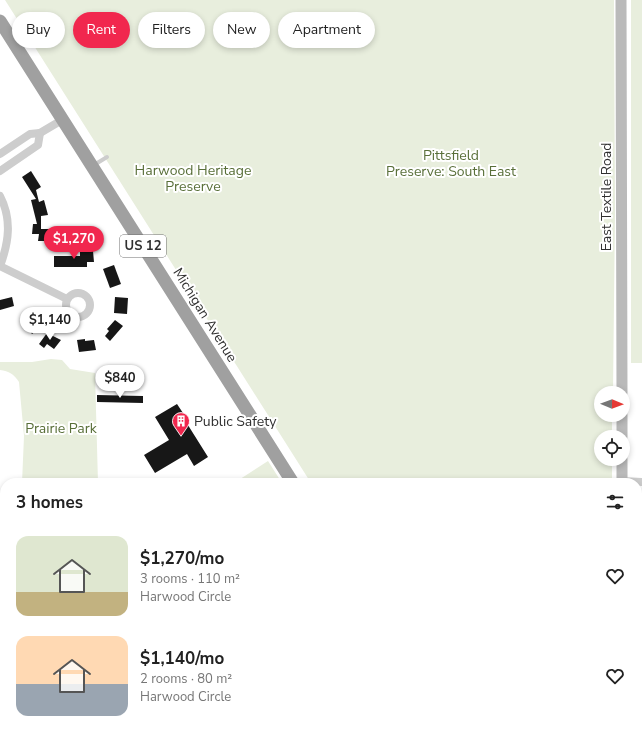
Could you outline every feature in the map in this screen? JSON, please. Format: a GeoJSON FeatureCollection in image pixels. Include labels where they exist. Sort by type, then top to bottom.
{"type":"FeatureCollection","features":[{"type":"Feature","properties":{"kind":"highway","name":"Michigan Avenue"},"geometry":{"type":"LineString","coordinates":[[0,21],[290,478]]}},
{"type":"Feature","properties":{"kind":"main road","name":"East Textile Road"},"geometry":{"type":"LineString","coordinates":[[621,0],[622,386]]}},
{"type":"Feature","properties":{"kind":"main road"},"geometry":{"type":"LineString","coordinates":[[622,466],[622,478]]}},
{"type":"Feature","properties":{"kind":"street"},"geometry":{"type":"LineString","coordinates":[[0,154],[30,134],[40,133],[62,120]]}},
{"type":"Feature","properties":{"kind":"street"},"geometry":{"type":"LineString","coordinates":[[0,171],[38,144],[40,133]]}},
{"type":"Feature","properties":{"kind":"street"},"geometry":{"type":"LineString","coordinates":[[0,196],[4,204],[8,221],[5,251],[0,266],[67,299]]}},
{"type":"Feature","properties":{"kind":"lane"},"geometry":{"type":"LineString","coordinates":[[92,166],[107,157]]}},
{"type":"Feature","properties":{"kind":"green space","name":"Pittsfield Preserve: South East"},"geometry":{"type":"Polygon","coordinates":[[[5,0],[614,0],[615,214],[613,386],[594,386],[594,422],[612,422],[612,430],[594,430],[594,466],[612,466],[612,478],[308,478],[35,48],[65,48],[65,12],[13,12],[5,0]]]}},
{"type":"Feature","properties":{"kind":"green space"},"geometry":{"type":"Polygon","coordinates":[[[631,0],[642,0],[642,363],[631,363],[631,0]]]}},
{"type":"Feature","properties":{"kind":"green space","name":"Prairie Park"},"geometry":{"type":"Polygon","coordinates":[[[51,359],[62,360],[70,369],[95,373],[98,478],[22,478],[24,436],[19,382],[11,373],[0,370],[0,362],[32,362],[51,359]]]}},
{"type":"Feature","properties":{"kind":"green space"},"geometry":{"type":"Polygon","coordinates":[[[268,461],[279,478],[242,478],[268,461]]]}},
{"type":"Feature","properties":{"kind":"building"},"geometry":{"type":"Polygon","coordinates":[[[31,171],[41,187],[36,190],[39,202],[44,200],[48,215],[41,216],[41,229],[50,229],[49,241],[38,241],[39,234],[32,234],[33,224],[37,224],[31,200],[36,199],[22,177],[31,171]]]}},
{"type":"Feature","properties":{"kind":"building"},"geometry":{"type":"Polygon","coordinates":[[[80,251],[93,251],[94,262],[87,262],[87,267],[54,267],[54,256],[80,256],[80,251]]]}},
{"type":"Feature","properties":{"kind":"building"},"geometry":{"type":"Polygon","coordinates":[[[114,265],[121,284],[110,288],[103,269],[114,265]]]}},
{"type":"Feature","properties":{"kind":"building"},"geometry":{"type":"Polygon","coordinates":[[[12,297],[14,306],[0,310],[0,300],[12,297]]]}},
{"type":"Feature","properties":{"kind":"building"},"geometry":{"type":"Polygon","coordinates":[[[115,297],[128,298],[127,314],[114,313],[115,297]]]}},
{"type":"Feature","properties":{"kind":"building"},"geometry":{"type":"Polygon","coordinates":[[[30,315],[40,328],[32,334],[23,321],[30,315]]]}},
{"type":"Feature","properties":{"kind":"building"},"geometry":{"type":"Polygon","coordinates":[[[115,320],[123,326],[110,341],[105,336],[109,331],[107,329],[115,320]]]}},
{"type":"Feature","properties":{"kind":"building"},"geometry":{"type":"Polygon","coordinates":[[[47,333],[61,340],[54,349],[47,344],[44,348],[39,344],[47,333]]]}},
{"type":"Feature","properties":{"kind":"building"},"geometry":{"type":"Polygon","coordinates":[[[85,339],[85,341],[94,340],[96,350],[79,352],[77,340],[85,339]]]}},
{"type":"Feature","properties":{"kind":"building"},"geometry":{"type":"Polygon","coordinates":[[[97,395],[143,396],[143,403],[97,402],[97,395]]]}},
{"type":"Feature","properties":{"kind":"building","name":"Public Safety"},"geometry":{"type":"Polygon","coordinates":[[[177,404],[183,413],[181,414],[208,457],[194,466],[187,454],[155,473],[144,455],[169,440],[155,417],[177,404]]]}},
{"type":"Feature","properties":{"kind":"place","name":"Public Safety"},"geometry":{"type":"Point","coordinates":[181,436]}},
{"type":"Feature","properties":{"kind":"park label","name":"Harwood Heritage Preserve"},"geometry":{"type":"Point","coordinates":[193,178]}}]}
